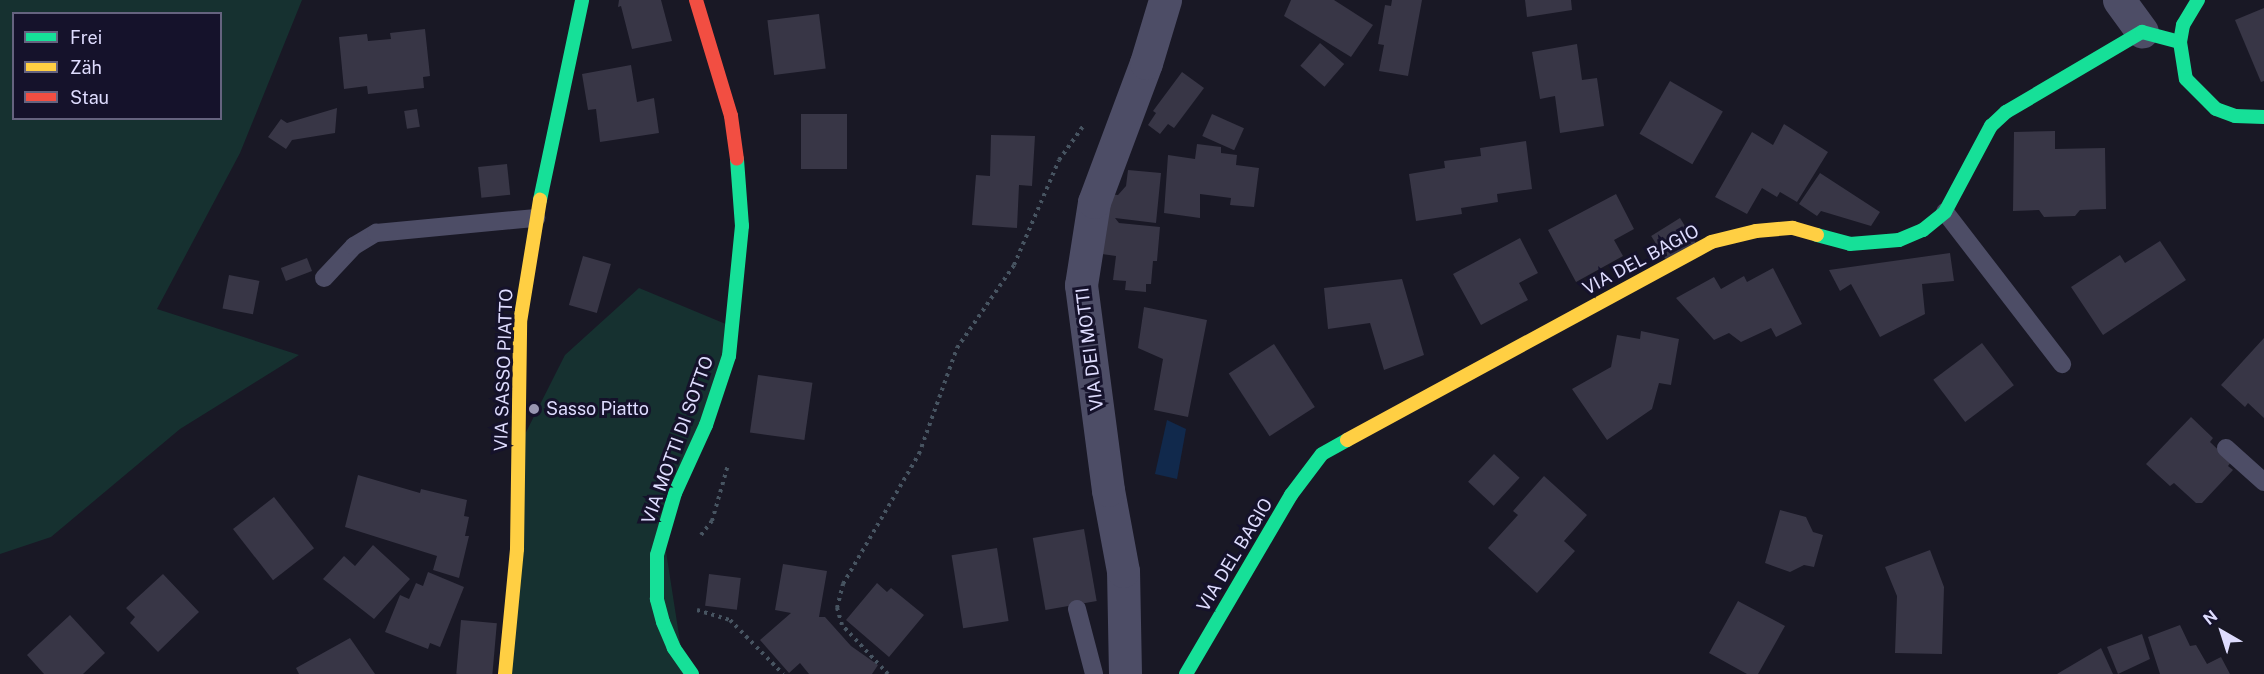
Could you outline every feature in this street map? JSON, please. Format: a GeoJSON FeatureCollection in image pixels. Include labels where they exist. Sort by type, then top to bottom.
{"type":"FeatureCollection","features":[{"type":"Feature","properties":{"kind":"street","name":"VIA SASSO PIATTO"},"geometry":{"type":"LineString","coordinates":[[505,674],[518,549],[520,322],[536,218],[582,0]]}},
{"type":"Feature","properties":{"kind":"street","name":"VIA MOTTI DI SOTTO"},"geometry":{"type":"LineString","coordinates":[[692,674],[667,634],[656,579],[663,532],[729,356],[742,226],[740,181],[731,116],[696,0]]}},
{"type":"Feature","properties":{"kind":"street","name":"VIA DEI MOTTI"},"geometry":{"type":"LineString","coordinates":[[1125,674],[1123,571],[1108,490],[1081,285],[1094,202],[1165,0]]}},
{"type":"Feature","properties":{"kind":"street"},"geometry":{"type":"LineString","coordinates":[[2119,0],[2142,32],[2180,42]]}},
{"type":"Feature","properties":{"kind":"street"},"geometry":{"type":"LineString","coordinates":[[2198,0],[2183,25],[2180,42],[2186,79],[2204,101],[2235,117],[2264,117]]}},
{"type":"Feature","properties":{"kind":"street","name":"VIA DEL BAGIO"},"geometry":{"type":"LineString","coordinates":[[1186,674],[1291,495],[1322,454],[1711,242],[1756,231],[1793,228],[1850,244],[1899,240],[1923,230],[1945,212],[1991,126],[2142,32]]}},
{"type":"Feature","properties":{"kind":"lane"},"geometry":{"type":"LineString","coordinates":[[1945,212],[2062,364]]}},
{"type":"Feature","properties":{"kind":"lane"},"geometry":{"type":"LineString","coordinates":[[324,278],[354,246],[376,233],[536,218]]}},
{"type":"Feature","properties":{"kind":"lane"},"geometry":{"type":"LineString","coordinates":[[2226,448],[2264,482]]}},
{"type":"Feature","properties":{"kind":"lane"},"geometry":{"type":"LineString","coordinates":[[1077,609],[1094,674]]}},
{"type":"Feature","properties":{"kind":"path"},"geometry":{"type":"LineString","coordinates":[[888,674],[842,625],[837,608],[843,584],[919,454],[957,348],[1014,265],[1059,160],[1086,122]]}},
{"type":"Feature","properties":{"kind":"path"},"geometry":{"type":"LineString","coordinates":[[696,543],[712,521],[732,447],[698,443]]}},
{"type":"Feature","properties":{"kind":"path"},"geometry":{"type":"LineString","coordinates":[[692,609],[730,621],[783,674]]}},
{"type":"Feature","properties":{"kind":"green space"},"geometry":{"type":"Polygon","coordinates":[[[0,0],[302,0],[240,153],[157,309],[299,355],[180,429],[51,537],[0,554],[0,0]]]}},
{"type":"Feature","properties":{"kind":"green space"},"geometry":{"type":"Polygon","coordinates":[[[639,288],[733,327],[663,532],[685,674],[505,674],[518,448],[565,355],[639,288]]]}},
{"type":"Feature","properties":{"kind":"water"},"geometry":{"type":"Polygon","coordinates":[[[1167,420],[1186,429],[1177,479],[1155,474],[1167,420]]]}},
{"type":"Feature","properties":{"kind":"building"},"geometry":{"type":"Polygon","coordinates":[[[619,0],[661,0],[672,41],[632,49],[621,6],[618,7],[619,0]]]}},
{"type":"Feature","properties":{"kind":"building"},"geometry":{"type":"Polygon","coordinates":[[[1291,0],[1334,0],[1373,25],[1351,57],[1284,16],[1291,0]]]}},
{"type":"Feature","properties":{"kind":"building"},"geometry":{"type":"Polygon","coordinates":[[[1392,0],[1422,0],[1408,76],[1379,71],[1384,45],[1378,44],[1385,5],[1391,6],[1392,0]]]}},
{"type":"Feature","properties":{"kind":"building"},"geometry":{"type":"Polygon","coordinates":[[[1525,0],[1571,0],[1572,10],[1527,17],[1525,0]]]}},
{"type":"Feature","properties":{"kind":"building"},"geometry":{"type":"Polygon","coordinates":[[[2264,8],[2264,81],[2261,82],[2235,20],[2264,8]]]}},
{"type":"Feature","properties":{"kind":"building"},"geometry":{"type":"Polygon","coordinates":[[[819,14],[826,69],[774,75],[767,20],[819,14]]]}},
{"type":"Feature","properties":{"kind":"building"},"geometry":{"type":"Polygon","coordinates":[[[425,29],[430,76],[423,77],[424,88],[368,94],[367,86],[344,89],[339,37],[367,34],[368,41],[391,39],[390,33],[425,29]]]}},
{"type":"Feature","properties":{"kind":"building"},"geometry":{"type":"Polygon","coordinates":[[[1320,43],[1344,64],[1324,87],[1300,66],[1320,43]]]}},
{"type":"Feature","properties":{"kind":"building"},"geometry":{"type":"Polygon","coordinates":[[[1577,44],[1582,80],[1597,78],[1604,126],[1560,133],[1555,96],[1540,99],[1532,52],[1577,44]]]}},
{"type":"Feature","properties":{"kind":"building"},"geometry":{"type":"Polygon","coordinates":[[[631,65],[637,102],[654,98],[659,133],[600,142],[596,109],[588,110],[582,74],[631,65]]]}},
{"type":"Feature","properties":{"kind":"building"},"geometry":{"type":"Polygon","coordinates":[[[1182,72],[1204,88],[1174,128],[1168,124],[1160,134],[1148,125],[1156,113],[1153,111],[1182,72]]]}},
{"type":"Feature","properties":{"kind":"building"},"geometry":{"type":"Polygon","coordinates":[[[1670,81],[1723,112],[1692,164],[1640,134],[1670,81]]]}},
{"type":"Feature","properties":{"kind":"building"},"geometry":{"type":"Polygon","coordinates":[[[337,108],[335,133],[292,140],[286,149],[268,137],[281,119],[287,123],[337,108]]]}},
{"type":"Feature","properties":{"kind":"building"},"geometry":{"type":"Polygon","coordinates":[[[417,109],[420,127],[407,129],[404,111],[417,109]]]}},
{"type":"Feature","properties":{"kind":"building"},"geometry":{"type":"Polygon","coordinates":[[[801,114],[847,114],[847,169],[801,169],[801,114]]]}},
{"type":"Feature","properties":{"kind":"building"},"geometry":{"type":"Polygon","coordinates":[[[1212,114],[1244,128],[1234,150],[1202,136],[1212,114]]]}},
{"type":"Feature","properties":{"kind":"building"},"geometry":{"type":"Polygon","coordinates":[[[1784,124],[1828,152],[1797,202],[1780,192],[1777,197],[1762,188],[1747,214],[1715,197],[1752,132],[1773,145],[1784,124]]]}},
{"type":"Feature","properties":{"kind":"building"},"geometry":{"type":"Polygon","coordinates":[[[2055,131],[2055,149],[2105,148],[2106,209],[2080,210],[2075,216],[2044,217],[2039,210],[2013,211],[2014,132],[2055,131]]]}},
{"type":"Feature","properties":{"kind":"building"},"geometry":{"type":"Polygon","coordinates":[[[991,135],[1035,136],[1032,186],[1019,185],[1017,228],[972,225],[976,175],[990,176],[991,135]]]}},
{"type":"Feature","properties":{"kind":"building"},"geometry":{"type":"Polygon","coordinates":[[[1526,141],[1532,189],[1497,194],[1498,202],[1461,208],[1462,214],[1416,221],[1409,174],[1445,168],[1444,161],[1481,156],[1480,148],[1526,141]]]}},
{"type":"Feature","properties":{"kind":"building"},"geometry":{"type":"Polygon","coordinates":[[[1197,144],[1221,147],[1221,153],[1237,155],[1236,165],[1259,168],[1254,207],[1230,205],[1231,198],[1200,194],[1200,218],[1164,213],[1168,155],[1195,159],[1197,144]]]}},
{"type":"Feature","properties":{"kind":"building"},"geometry":{"type":"Polygon","coordinates":[[[507,164],[510,195],[481,198],[478,167],[507,164]]]}},
{"type":"Feature","properties":{"kind":"building"},"geometry":{"type":"Polygon","coordinates":[[[1128,170],[1161,173],[1156,223],[1115,218],[1119,223],[1160,227],[1157,261],[1153,261],[1151,284],[1146,284],[1146,292],[1125,290],[1126,281],[1113,280],[1116,256],[1095,253],[1109,194],[1118,195],[1126,186],[1128,170]]]}},
{"type":"Feature","properties":{"kind":"building"},"geometry":{"type":"Polygon","coordinates":[[[1820,173],[1880,212],[1871,226],[1821,211],[1817,216],[1799,204],[1820,173]]]}},
{"type":"Feature","properties":{"kind":"building"},"geometry":{"type":"Polygon","coordinates":[[[1616,194],[1634,229],[1614,240],[1623,256],[1576,282],[1548,230],[1616,194]]]}},
{"type":"Feature","properties":{"kind":"building"},"geometry":{"type":"Polygon","coordinates":[[[1680,218],[1697,245],[1668,263],[1651,236],[1680,218]]]}},
{"type":"Feature","properties":{"kind":"building"},"geometry":{"type":"Polygon","coordinates":[[[1520,238],[1538,273],[1519,283],[1528,300],[1481,325],[1453,274],[1520,238]]]}},
{"type":"Feature","properties":{"kind":"building"},"geometry":{"type":"Polygon","coordinates":[[[2160,241],[2186,280],[2103,335],[2071,287],[2120,255],[2125,263],[2160,241]]]}},
{"type":"Feature","properties":{"kind":"building"},"geometry":{"type":"Polygon","coordinates":[[[1950,253],[1954,281],[1922,284],[1925,314],[1880,337],[1851,284],[1840,291],[1829,270],[1950,253]]]}},
{"type":"Feature","properties":{"kind":"building"},"geometry":{"type":"Polygon","coordinates":[[[583,256],[611,264],[597,313],[569,305],[583,256]]]}},
{"type":"Feature","properties":{"kind":"building"},"geometry":{"type":"Polygon","coordinates":[[[307,258],[312,271],[286,281],[281,268],[307,258]]]}},
{"type":"Feature","properties":{"kind":"building"},"geometry":{"type":"Polygon","coordinates":[[[1773,268],[1802,324],[1776,337],[1771,328],[1741,342],[1729,333],[1714,340],[1676,298],[1714,277],[1721,289],[1744,276],[1747,282],[1773,268]]]}},
{"type":"Feature","properties":{"kind":"building"},"geometry":{"type":"Polygon","coordinates":[[[229,275],[259,281],[253,314],[223,308],[229,275]]]}},
{"type":"Feature","properties":{"kind":"building"},"geometry":{"type":"Polygon","coordinates":[[[1402,279],[1424,355],[1384,370],[1370,323],[1328,329],[1324,288],[1402,279]]]}},
{"type":"Feature","properties":{"kind":"building"},"geometry":{"type":"Polygon","coordinates":[[[1144,307],[1207,320],[1188,417],[1154,410],[1163,359],[1138,348],[1144,307]]]}},
{"type":"Feature","properties":{"kind":"building"},"geometry":{"type":"Polygon","coordinates":[[[1641,331],[1679,339],[1671,385],[1659,383],[1652,409],[1607,440],[1572,389],[1611,367],[1617,335],[1640,339],[1641,331]]]}},
{"type":"Feature","properties":{"kind":"building"},"geometry":{"type":"Polygon","coordinates":[[[2264,338],[2264,418],[2248,403],[2245,407],[2221,385],[2264,338]]]}},
{"type":"Feature","properties":{"kind":"building"},"geometry":{"type":"Polygon","coordinates":[[[1982,343],[2014,385],[1965,422],[1933,380],[1982,343]]]}},
{"type":"Feature","properties":{"kind":"building"},"geometry":{"type":"Polygon","coordinates":[[[1274,344],[1315,407],[1270,436],[1229,373],[1274,344]]]}},
{"type":"Feature","properties":{"kind":"building"},"geometry":{"type":"Polygon","coordinates":[[[758,375],[812,383],[804,440],[750,432],[758,375]]]}},
{"type":"Feature","properties":{"kind":"building"},"geometry":{"type":"Polygon","coordinates":[[[2191,417],[2213,438],[2210,442],[2231,462],[2228,466],[2233,470],[2202,503],[2196,503],[2174,483],[2170,486],[2146,464],[2191,417]]]}},
{"type":"Feature","properties":{"kind":"building"},"geometry":{"type":"Polygon","coordinates":[[[1494,454],[1520,478],[1494,506],[1468,482],[1494,454]]]}},
{"type":"Feature","properties":{"kind":"building"},"geometry":{"type":"Polygon","coordinates":[[[358,475],[420,493],[421,489],[467,500],[464,516],[469,517],[465,536],[469,536],[459,578],[433,570],[437,556],[345,527],[358,475]]]}},
{"type":"Feature","properties":{"kind":"building"},"geometry":{"type":"Polygon","coordinates":[[[1544,476],[1587,515],[1564,541],[1575,551],[1537,593],[1488,548],[1518,515],[1513,511],[1544,476]]]}},
{"type":"Feature","properties":{"kind":"building"},"geometry":{"type":"Polygon","coordinates":[[[274,497],[314,548],[273,580],[233,529],[274,497]]]}},
{"type":"Feature","properties":{"kind":"building"},"geometry":{"type":"Polygon","coordinates":[[[1780,510],[1806,517],[1813,532],[1823,535],[1814,567],[1804,565],[1790,572],[1765,563],[1780,510]]]}},
{"type":"Feature","properties":{"kind":"building"},"geometry":{"type":"Polygon","coordinates":[[[1084,529],[1097,601],[1045,610],[1033,538],[1084,529]]]}},
{"type":"Feature","properties":{"kind":"building"},"geometry":{"type":"Polygon","coordinates":[[[373,545],[410,579],[374,619],[323,579],[344,556],[355,566],[373,545]]]}},
{"type":"Feature","properties":{"kind":"building"},"geometry":{"type":"Polygon","coordinates":[[[997,548],[1009,621],[963,628],[952,555],[997,548]]]}},
{"type":"Feature","properties":{"kind":"building"},"geometry":{"type":"Polygon","coordinates":[[[1930,550],[1944,587],[1942,654],[1895,653],[1897,596],[1885,567],[1930,550]]]}},
{"type":"Feature","properties":{"kind":"building"},"geometry":{"type":"Polygon","coordinates":[[[783,564],[827,571],[819,617],[825,617],[851,646],[878,665],[872,674],[809,674],[800,663],[789,673],[760,640],[791,613],[775,610],[783,564]]]}},
{"type":"Feature","properties":{"kind":"building"},"geometry":{"type":"Polygon","coordinates":[[[428,572],[464,587],[440,647],[430,643],[428,649],[385,632],[400,595],[409,599],[416,583],[423,586],[428,572]]]}},
{"type":"Feature","properties":{"kind":"building"},"geometry":{"type":"Polygon","coordinates":[[[163,574],[199,612],[158,652],[130,623],[135,617],[126,608],[163,574]]]}},
{"type":"Feature","properties":{"kind":"building"},"geometry":{"type":"Polygon","coordinates":[[[709,574],[741,578],[737,610],[705,606],[709,574]]]}},
{"type":"Feature","properties":{"kind":"building"},"geometry":{"type":"Polygon","coordinates":[[[877,583],[887,592],[891,588],[924,615],[889,657],[846,620],[877,583]]]}},
{"type":"Feature","properties":{"kind":"building"},"geometry":{"type":"Polygon","coordinates":[[[1738,601],[1785,626],[1758,674],[1747,674],[1709,653],[1738,601]]]}},
{"type":"Feature","properties":{"kind":"building"},"geometry":{"type":"Polygon","coordinates":[[[70,615],[105,653],[83,674],[44,674],[27,655],[70,615]]]}},
{"type":"Feature","properties":{"kind":"building"},"geometry":{"type":"Polygon","coordinates":[[[461,620],[497,623],[492,674],[456,674],[461,620]]]}},
{"type":"Feature","properties":{"kind":"building"},"geometry":{"type":"Polygon","coordinates":[[[2180,625],[2190,646],[2196,645],[2207,664],[2221,657],[2230,674],[2160,674],[2148,637],[2180,625]]]}},
{"type":"Feature","properties":{"kind":"building"},"geometry":{"type":"Polygon","coordinates":[[[2142,634],[2150,659],[2118,674],[2107,647],[2142,634]]]}},
{"type":"Feature","properties":{"kind":"building"},"geometry":{"type":"Polygon","coordinates":[[[350,638],[375,674],[299,674],[296,668],[350,638]]]}},
{"type":"Feature","properties":{"kind":"building"},"geometry":{"type":"Polygon","coordinates":[[[2101,648],[2113,674],[2057,674],[2101,648]]]}},
{"type":"Feature","properties":{"kind":"traffic: fast"},"geometry":{"type":"LineString","coordinates":[[540,200],[582,0]]}},
{"type":"Feature","properties":{"kind":"traffic: fast"},"geometry":{"type":"LineString","coordinates":[[2198,0],[2183,25],[2180,42],[2186,79],[2216,109],[2235,116],[2264,117]]}},
{"type":"Feature","properties":{"kind":"traffic: fast"},"geometry":{"type":"LineString","coordinates":[[1817,235],[1850,244],[1899,240],[1923,230],[1945,212],[1991,126],[2006,112],[2142,32],[2180,42]]}},
{"type":"Feature","properties":{"kind":"traffic: fast"},"geometry":{"type":"LineString","coordinates":[[692,674],[674,648],[663,622],[657,599],[657,555],[675,493],[706,425],[729,356],[742,226],[737,159]]}},
{"type":"Feature","properties":{"kind":"traffic: fast"},"geometry":{"type":"LineString","coordinates":[[1186,674],[1291,495],[1322,454],[1347,440]]}},
{"type":"Feature","properties":{"kind":"traffic: slow"},"geometry":{"type":"LineString","coordinates":[[505,674],[517,549],[520,322],[540,200]]}},
{"type":"Feature","properties":{"kind":"traffic: slow"},"geometry":{"type":"LineString","coordinates":[[1347,440],[1711,242],[1756,231],[1793,228],[1817,235]]}},
{"type":"Feature","properties":{"kind":"traffic: jam"},"geometry":{"type":"LineString","coordinates":[[696,0],[731,116],[737,159]]}},
{"type":"Feature","properties":{"kind":"place","name":"Sasso Piatto"},"geometry":{"type":"Point","coordinates":[534,409]}}]}
